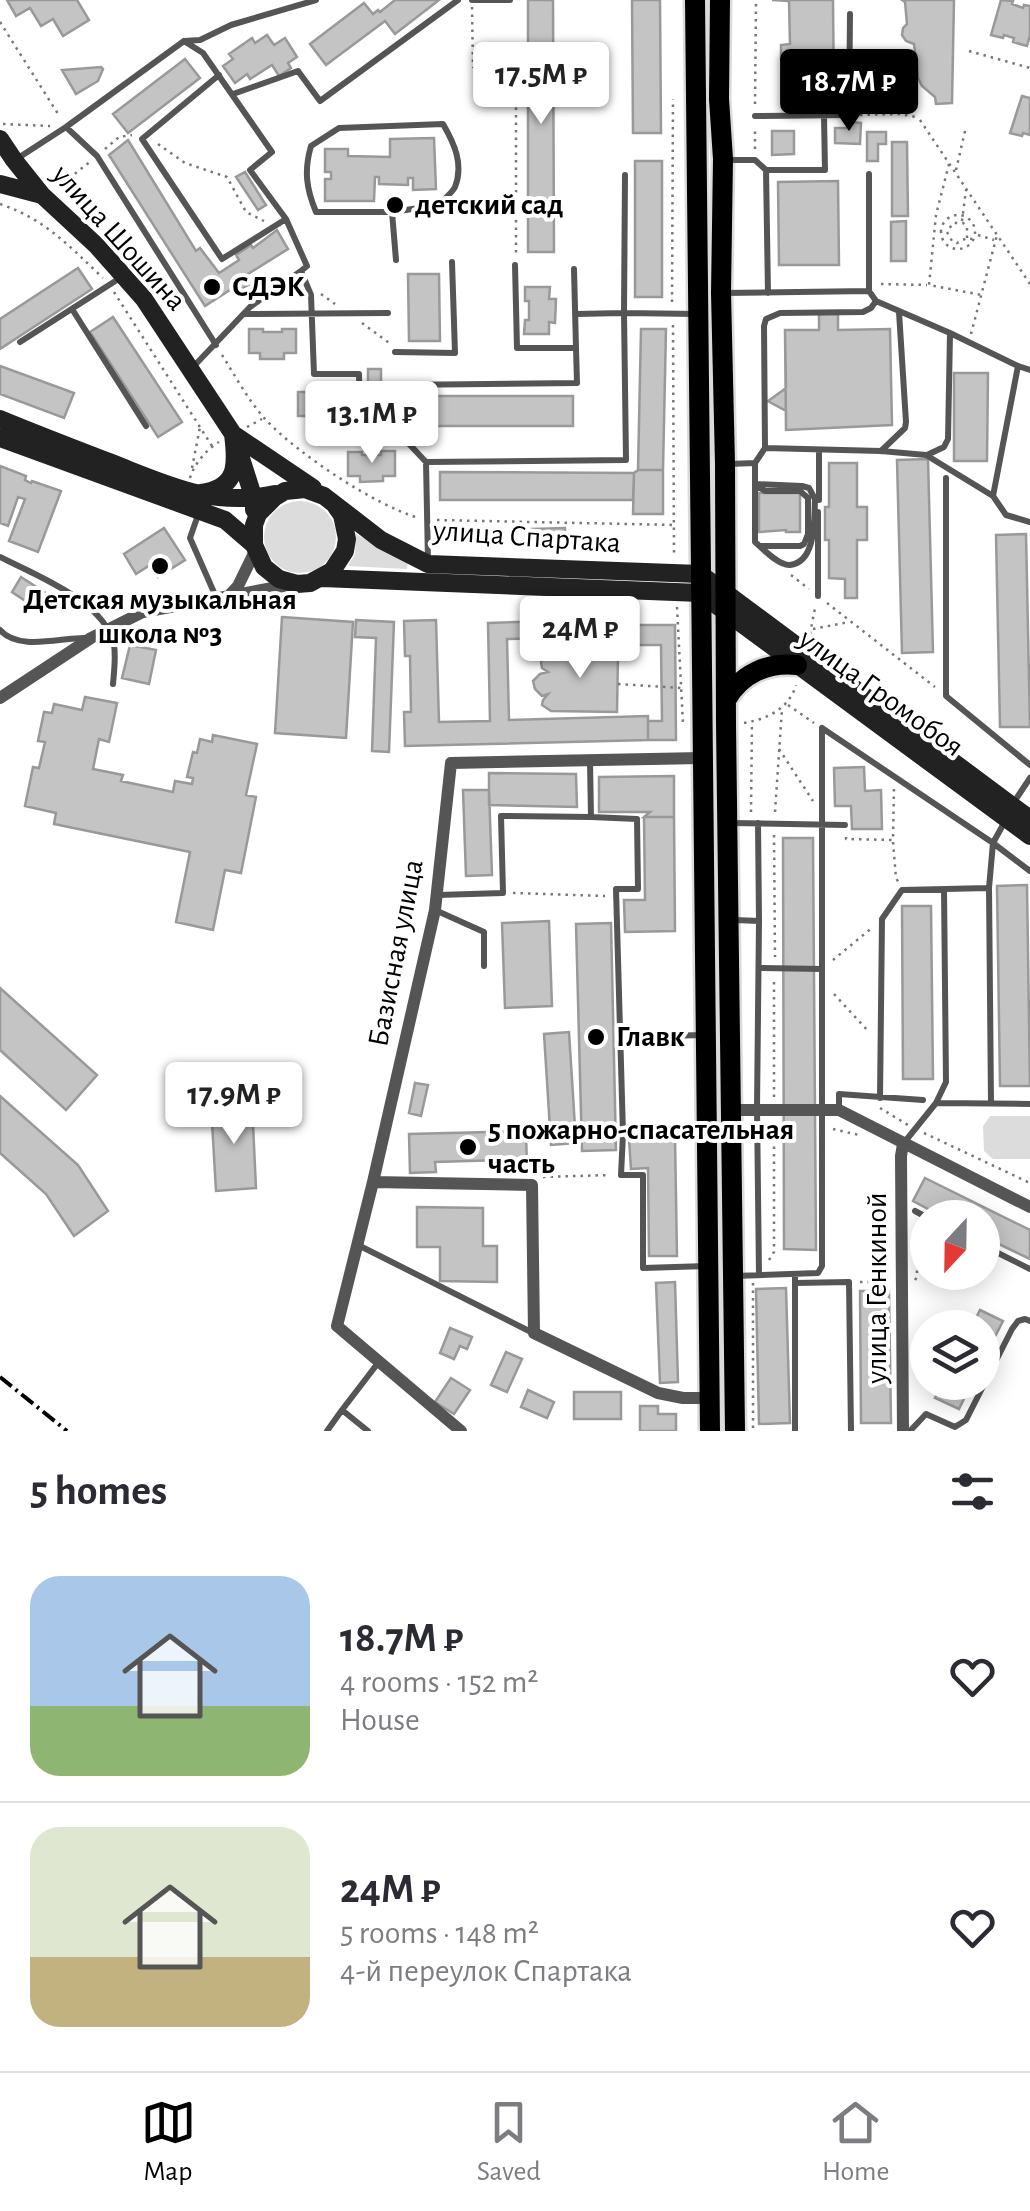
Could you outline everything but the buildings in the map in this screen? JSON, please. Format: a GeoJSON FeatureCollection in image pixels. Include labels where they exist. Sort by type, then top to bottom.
{"type":"FeatureCollection","features":[{"type":"Feature","properties":{"kind":"main road"},"geometry":{"type":"LineString","coordinates":[[696,0],[710,1431]]}},
{"type":"Feature","properties":{"kind":"main road"},"geometry":{"type":"LineString","coordinates":[[720,0],[735,1431]]}},
{"type":"Feature","properties":{"kind":"main road","name":"улица Шошина"},"geometry":{"type":"LineString","coordinates":[[0,139],[42,195],[96,246],[117,280],[144,299],[233,434],[330,501]]}},
{"type":"Feature","properties":{"kind":"main road"},"geometry":{"type":"LineString","coordinates":[[697,159],[723,160]]}},
{"type":"Feature","properties":{"kind":"main road"},"geometry":{"type":"LineString","coordinates":[[0,184],[42,195]]}},
{"type":"Feature","properties":{"kind":"main road"},"geometry":{"type":"LineString","coordinates":[[698,304],[722,294]]}},
{"type":"Feature","properties":{"kind":"main road"},"geometry":{"type":"LineString","coordinates":[[0,419],[222,499],[254,498],[305,490],[330,501],[342,515],[348,539],[340,562],[322,578],[288,582],[271,574],[259,560],[254,548],[254,498],[233,434]]}},
{"type":"Feature","properties":{"kind":"main road"},"geometry":{"type":"LineString","coordinates":[[186,486],[200,493],[222,488],[235,464],[233,434]]}},
{"type":"Feature","properties":{"kind":"main road"},"geometry":{"type":"LineString","coordinates":[[0,438],[225,520],[254,548]]}},
{"type":"Feature","properties":{"kind":"main road"},"geometry":{"type":"LineString","coordinates":[[254,525],[265,504],[285,492]]}},
{"type":"Feature","properties":{"kind":"main road","name":"улица Спартака"},"geometry":{"type":"LineString","coordinates":[[330,501],[381,540],[428,564],[700,583]]}},
{"type":"Feature","properties":{"kind":"main road","name":"улица Спартака"},"geometry":{"type":"LineString","coordinates":[[322,578],[700,583]]}},
{"type":"Feature","properties":{"kind":"main road"},"geometry":{"type":"LineString","coordinates":[[700,583],[725,603]]}},
{"type":"Feature","properties":{"kind":"main road","name":"улица Громобоя"},"geometry":{"type":"LineString","coordinates":[[725,603],[797,671],[1009,812],[1030,819]]}},
{"type":"Feature","properties":{"kind":"main road","name":"улица Громобоя"},"geometry":{"type":"LineString","coordinates":[[725,603],[1009,812],[1030,836]]}},
{"type":"Feature","properties":{"kind":"main road"},"geometry":{"type":"LineString","coordinates":[[726,700],[741,680],[773,664],[797,671]]}},
{"type":"Feature","properties":{"kind":"main road"},"geometry":{"type":"LineString","coordinates":[[705,978],[730,978]]}},
{"type":"Feature","properties":{"kind":"main road"},"geometry":{"type":"LineString","coordinates":[[710,1398],[734,1397]]}},
{"type":"Feature","properties":{"kind":"street"},"geometry":{"type":"LineString","coordinates":[[222,598],[238,586],[254,548]]}},
{"type":"Feature","properties":{"kind":"street"},"geometry":{"type":"LineString","coordinates":[[0,698],[91,638],[143,612],[296,584]]}},
{"type":"Feature","properties":{"kind":"street"},"geometry":{"type":"LineString","coordinates":[[590,761],[702,758]]}},
{"type":"Feature","properties":{"kind":"street","name":"Базисная улица"},"geometry":{"type":"LineString","coordinates":[[380,1362],[338,1326],[435,910],[451,763],[590,761]]}},
{"type":"Feature","properties":{"kind":"street"},"geometry":{"type":"LineString","coordinates":[[732,1110],[839,1110],[1030,1208]]}},
{"type":"Feature","properties":{"kind":"street","name":"улица Генкиной"},"geometry":{"type":"LineString","coordinates":[[903,1144],[906,1431]]}},
{"type":"Feature","properties":{"kind":"street"},"geometry":{"type":"LineString","coordinates":[[374,1182],[532,1185],[534,1333],[658,1393],[710,1398]]}},
{"type":"Feature","properties":{"kind":"street"},"geometry":{"type":"LineString","coordinates":[[380,1362],[462,1431]]}},
{"type":"Feature","properties":{"kind":"lane"},"geometry":{"type":"LineString","coordinates":[[14,160],[184,40],[200,40],[231,24],[316,0]]}},
{"type":"Feature","properties":{"kind":"lane"},"geometry":{"type":"LineString","coordinates":[[233,94],[298,71],[320,102],[460,0],[510,0]]}},
{"type":"Feature","properties":{"kind":"lane"},"geometry":{"type":"LineString","coordinates":[[756,116],[849,115],[850,14]]}},
{"type":"Feature","properties":{"kind":"lane"},"geometry":{"type":"LineString","coordinates":[[184,40],[203,53],[272,152],[250,170],[286,220],[307,266],[250,307],[192,369]]}},
{"type":"Feature","properties":{"kind":"lane"},"geometry":{"type":"LineString","coordinates":[[219,75],[142,139],[222,259],[286,220]]}},
{"type":"Feature","properties":{"kind":"lane"},"geometry":{"type":"LineString","coordinates":[[723,160],[755,160],[766,170],[825,170],[824,116]]}},
{"type":"Feature","properties":{"kind":"lane"},"geometry":{"type":"LineString","coordinates":[[443,124],[459,159],[454,188],[438,205],[392,212],[316,212],[305,166],[311,146],[339,128],[443,124]]}},
{"type":"Feature","properties":{"kind":"lane"},"geometry":{"type":"LineString","coordinates":[[66,126],[98,156],[216,345]]}},
{"type":"Feature","properties":{"kind":"lane"},"geometry":{"type":"LineString","coordinates":[[766,170],[768,293]]}},
{"type":"Feature","properties":{"kind":"lane"},"geometry":{"type":"LineString","coordinates":[[869,174],[869,287],[876,301],[1030,370]]}},
{"type":"Feature","properties":{"kind":"lane"},"geometry":{"type":"LineString","coordinates":[[426,462],[626,460],[625,175]]}},
{"type":"Feature","properties":{"kind":"lane"},"geometry":{"type":"LineString","coordinates":[[392,212],[396,260]]}},
{"type":"Feature","properties":{"kind":"lane"},"geometry":{"type":"LineString","coordinates":[[395,352],[455,352],[452,262]]}},
{"type":"Feature","properties":{"kind":"lane"},"geometry":{"type":"LineString","coordinates":[[516,265],[517,348],[576,348]]}},
{"type":"Feature","properties":{"kind":"lane"},"geometry":{"type":"LineString","coordinates":[[428,564],[426,462],[396,430],[396,385],[576,384],[574,268]]}},
{"type":"Feature","properties":{"kind":"lane"},"geometry":{"type":"LineString","coordinates":[[301,271],[311,294],[314,374],[359,374],[360,430],[396,430]]}},
{"type":"Feature","properties":{"kind":"lane"},"geometry":{"type":"LineString","coordinates":[[20,342],[117,280]]}},
{"type":"Feature","properties":{"kind":"lane"},"geometry":{"type":"LineString","coordinates":[[722,294],[869,287]]}},
{"type":"Feature","properties":{"kind":"lane"},"geometry":{"type":"LineString","coordinates":[[755,485],[802,486],[809,488],[815,499],[813,541],[808,552],[790,565],[755,542],[755,485],[755,463],[765,448],[766,319],[780,313],[863,312],[876,301]]}},
{"type":"Feature","properties":{"kind":"lane"},"geometry":{"type":"LineString","coordinates":[[576,314],[698,304]]}},
{"type":"Feature","properties":{"kind":"lane"},"geometry":{"type":"LineString","coordinates":[[72,309],[146,426]]}},
{"type":"Feature","properties":{"kind":"lane"},"geometry":{"type":"LineString","coordinates":[[880,452],[905,428],[906,422],[899,311]]}},
{"type":"Feature","properties":{"kind":"lane"},"geometry":{"type":"LineString","coordinates":[[244,314],[388,313]]}},
{"type":"Feature","properties":{"kind":"lane"},"geometry":{"type":"LineString","coordinates":[[765,448],[926,455],[944,447],[948,439],[950,333]]}},
{"type":"Feature","properties":{"kind":"lane"},"geometry":{"type":"LineString","coordinates":[[993,496],[1018,366]]}},
{"type":"Feature","properties":{"kind":"lane"},"geometry":{"type":"LineString","coordinates":[[818,596],[819,450]]}},
{"type":"Feature","properties":{"kind":"lane"},"geometry":{"type":"LineString","coordinates":[[926,455],[993,496],[1006,515],[1030,522]]}},
{"type":"Feature","properties":{"kind":"lane"},"geometry":{"type":"LineString","coordinates":[[726,464],[755,463]]}},
{"type":"Feature","properties":{"kind":"lane"},"geometry":{"type":"LineString","coordinates":[[946,478],[946,696],[1030,765]]}},
{"type":"Feature","properties":{"kind":"lane"},"geometry":{"type":"LineString","coordinates":[[755,485],[765,492],[800,491],[808,498],[808,534],[804,544],[759,546]]}},
{"type":"Feature","properties":{"kind":"lane"},"geometry":{"type":"LineString","coordinates":[[199,510],[190,538],[222,598]]}},
{"type":"Feature","properties":{"kind":"lane"},"geometry":{"type":"LineString","coordinates":[[0,556],[88,605],[108,630],[114,646],[113,684]]}},
{"type":"Feature","properties":{"kind":"lane"},"geometry":{"type":"LineString","coordinates":[[0,630],[6,638],[21,643],[91,638]]}},
{"type":"Feature","properties":{"kind":"lane"},"geometry":{"type":"LineString","coordinates":[[822,728],[1030,871]]}},
{"type":"Feature","properties":{"kind":"lane"},"geometry":{"type":"LineString","coordinates":[[795,1279],[818,1273],[822,1266],[822,728]]}},
{"type":"Feature","properties":{"kind":"lane"},"geometry":{"type":"LineString","coordinates":[[590,761],[591,817]]}},
{"type":"Feature","properties":{"kind":"lane"},"geometry":{"type":"LineString","coordinates":[[991,1104],[989,888],[993,843],[1030,778]]}},
{"type":"Feature","properties":{"kind":"lane"},"geometry":{"type":"LineString","coordinates":[[437,895],[503,893],[502,816],[637,819],[638,889],[616,889],[621,1175],[643,1175],[643,1268],[708,1266]]}},
{"type":"Feature","properties":{"kind":"lane"},"geometry":{"type":"LineString","coordinates":[[729,823],[822,820],[845,825]]}},
{"type":"Feature","properties":{"kind":"lane"},"geometry":{"type":"LineString","coordinates":[[755,823],[759,921],[759,1275]]}},
{"type":"Feature","properties":{"kind":"lane"},"geometry":{"type":"LineString","coordinates":[[880,1098],[882,919],[902,890],[989,888]]}},
{"type":"Feature","properties":{"kind":"lane"},"geometry":{"type":"LineString","coordinates":[[903,1144],[936,1104],[946,1082],[944,889]]}},
{"type":"Feature","properties":{"kind":"lane"},"geometry":{"type":"LineString","coordinates":[[435,910],[484,932],[484,966]]}},
{"type":"Feature","properties":{"kind":"lane"},"geometry":{"type":"LineString","coordinates":[[729,920],[759,921]]}},
{"type":"Feature","properties":{"kind":"lane"},"geometry":{"type":"LineString","coordinates":[[758,968],[822,969]]}},
{"type":"Feature","properties":{"kind":"lane"},"geometry":{"type":"LineString","coordinates":[[620,1037],[705,1034]]}},
{"type":"Feature","properties":{"kind":"lane"},"geometry":{"type":"LineString","coordinates":[[839,1110],[838,1094],[922,1100]]}},
{"type":"Feature","properties":{"kind":"lane"},"geometry":{"type":"LineString","coordinates":[[936,1104],[1030,1104]]}},
{"type":"Feature","properties":{"kind":"lane"},"geometry":{"type":"LineString","coordinates":[[622,1134],[685,1134]]}},
{"type":"Feature","properties":{"kind":"lane"},"geometry":{"type":"LineString","coordinates":[[358,1245],[534,1333]]}},
{"type":"Feature","properties":{"kind":"lane"},"geometry":{"type":"LineString","coordinates":[[1000,1254],[1030,1270]]}},
{"type":"Feature","properties":{"kind":"lane"},"geometry":{"type":"LineString","coordinates":[[732,1276],[849,1282],[850,1431]]}},
{"type":"Feature","properties":{"kind":"lane"},"geometry":{"type":"LineString","coordinates":[[795,1279],[795,1431]]}},
{"type":"Feature","properties":{"kind":"lane"},"geometry":{"type":"LineString","coordinates":[[906,1431],[926,1414],[955,1427],[961,1425],[1012,1329],[1018,1321],[1030,1321]]}},
{"type":"Feature","properties":{"kind":"lane"},"geometry":{"type":"LineString","coordinates":[[326,1431],[380,1362]]}},
{"type":"Feature","properties":{"kind":"lane"},"geometry":{"type":"LineString","coordinates":[[342,1410],[368,1431]]}},
{"type":"Feature","properties":{"kind":"path"},"geometry":{"type":"LineString","coordinates":[[472,0],[474,67],[516,68],[516,265]]}},
{"type":"Feature","properties":{"kind":"path"},"geometry":{"type":"LineString","coordinates":[[755,160],[756,0]]}},
{"type":"Feature","properties":{"kind":"path"},"geometry":{"type":"LineString","coordinates":[[0,22],[66,126]]}},
{"type":"Feature","properties":{"kind":"path"},"geometry":{"type":"LineString","coordinates":[[969,51],[1030,68]]}},
{"type":"Feature","properties":{"kind":"path"},"geometry":{"type":"LineString","coordinates":[[849,115],[900,114],[918,119],[1030,284]]}},
{"type":"Feature","properties":{"kind":"path"},"geometry":{"type":"LineString","coordinates":[[1,124],[66,126]]}},
{"type":"Feature","properties":{"kind":"path"},"geometry":{"type":"LineString","coordinates":[[956,171],[966,127]]}},
{"type":"Feature","properties":{"kind":"path"},"geometry":{"type":"LineString","coordinates":[[63,183],[120,137],[132,135],[163,146],[184,163],[227,177],[246,212],[274,226]]}},
{"type":"Feature","properties":{"kind":"path"},"geometry":{"type":"LineString","coordinates":[[929,285],[936,215],[950,162]]}},
{"type":"Feature","properties":{"kind":"path"},"geometry":{"type":"LineString","coordinates":[[962,223],[966,186]]}},
{"type":"Feature","properties":{"kind":"path"},"geometry":{"type":"LineString","coordinates":[[0,204],[25,212],[44,224],[117,280],[212,446]]}},
{"type":"Feature","properties":{"kind":"path"},"geometry":{"type":"LineString","coordinates":[[936,215],[948,229]]}},
{"type":"Feature","properties":{"kind":"path"},"geometry":{"type":"LineString","coordinates":[[934,241],[953,248],[966,247],[974,237],[969,218],[954,215],[942,225],[940,234],[945,243]]}},
{"type":"Feature","properties":{"kind":"path"},"geometry":{"type":"LineString","coordinates":[[967,238],[967,227],[962,223],[953,223],[948,229],[948,237],[954,242],[974,237],[996,240]]}},
{"type":"Feature","properties":{"kind":"path"},"geometry":{"type":"LineString","coordinates":[[968,342],[997,234]]}},
{"type":"Feature","properties":{"kind":"path"},"geometry":{"type":"LineString","coordinates":[[953,248],[954,242]]}},
{"type":"Feature","properties":{"kind":"path"},"geometry":{"type":"LineString","coordinates":[[869,287],[929,285],[982,295]]}},
{"type":"Feature","properties":{"kind":"path"},"geometry":{"type":"LineString","coordinates":[[192,470],[212,446],[264,418]]}},
{"type":"Feature","properties":{"kind":"path"},"geometry":{"type":"LineString","coordinates":[[186,486],[200,425]]}},
{"type":"Feature","properties":{"kind":"path"},"geometry":{"type":"LineString","coordinates":[[674,555],[676,525]]}},
{"type":"Feature","properties":{"kind":"path"},"geometry":{"type":"LineString","coordinates":[[791,575],[946,696]]}},
{"type":"Feature","properties":{"kind":"path"},"geometry":{"type":"LineString","coordinates":[[808,646],[818,596]]}},
{"type":"Feature","properties":{"kind":"path"},"geometry":{"type":"LineString","coordinates":[[677,606],[683,724]]}},
{"type":"Feature","properties":{"kind":"path"},"geometry":{"type":"LineString","coordinates":[[810,629],[851,622]]}},
{"type":"Feature","properties":{"kind":"path"},"geometry":{"type":"LineString","coordinates":[[744,723],[782,709],[792,696],[797,671]]}},
{"type":"Feature","properties":{"kind":"path"},"geometry":{"type":"LineString","coordinates":[[618,684],[682,688]]}},
{"type":"Feature","properties":{"kind":"path"},"geometry":{"type":"LineString","coordinates":[[787,704],[822,728]]}},
{"type":"Feature","properties":{"kind":"path"},"geometry":{"type":"LineString","coordinates":[[753,1431],[752,1284],[774,1252],[774,823],[782,709]]}},
{"type":"Feature","properties":{"kind":"path"},"geometry":{"type":"LineString","coordinates":[[752,722],[755,823]]}},
{"type":"Feature","properties":{"kind":"path"},"geometry":{"type":"LineString","coordinates":[[779,749],[822,820]]}},
{"type":"Feature","properties":{"kind":"path"},"geometry":{"type":"LineString","coordinates":[[894,776],[893,840],[896,878],[902,890]]}},
{"type":"Feature","properties":{"kind":"path"},"geometry":{"type":"LineString","coordinates":[[845,825],[846,839],[893,840]]}},
{"type":"Feature","properties":{"kind":"path"},"geometry":{"type":"LineString","coordinates":[[503,893],[616,897]]}},
{"type":"Feature","properties":{"kind":"path"},"geometry":{"type":"LineString","coordinates":[[822,969],[882,919]]}},
{"type":"Feature","properties":{"kind":"path"},"geometry":{"type":"LineString","coordinates":[[822,982],[881,1045]]}},
{"type":"Feature","properties":{"kind":"path"},"geometry":{"type":"LineString","coordinates":[[880,1108],[914,1129],[1030,1183]]}},
{"type":"Feature","properties":{"kind":"path"},"geometry":{"type":"LineString","coordinates":[[823,1127],[872,1139]]}},
{"type":"Feature","properties":{"kind":"path"},"geometry":{"type":"LineString","coordinates":[[532,1185],[537,1177],[621,1175]]}},
{"type":"Feature","properties":{"kind":"path"},"geometry":{"type":"LineString","coordinates":[[849,1282],[897,1282]]}},
{"type":"Feature","properties":{"kind":"shaded area"},"geometry":{"type":"Polygon","coordinates":[[[300,501],[325,512],[336,537],[325,562],[300,573],[275,562],[264,537],[275,512],[300,501]]]}},
{"type":"Feature","properties":{"kind":"shaded area"},"geometry":{"type":"Polygon","coordinates":[[[356,534],[408,562],[407,569],[348,566],[355,554],[356,534]]]}},
{"type":"Feature","properties":{"kind":"shaded area"},"geometry":{"type":"Polygon","coordinates":[[[990,1116],[1030,1116],[1030,1159],[993,1159],[984,1151],[983,1126],[990,1116]]]}},
{"type":"Feature","properties":{"kind":"railway"},"geometry":{"type":"LineString","coordinates":[[0,1377],[67,1431]]}},
{"type":"Feature","properties":{"kind":"place","name":"детский сад"},"geometry":{"type":"Point","coordinates":[395,205]}},
{"type":"Feature","properties":{"kind":"place","name":"СДЭК"},"geometry":{"type":"Point","coordinates":[212,287]}},
{"type":"Feature","properties":{"kind":"place","name":"Детская музыкальная школа №3"},"geometry":{"type":"Point","coordinates":[160,566]}},
{"type":"Feature","properties":{"kind":"place","name":"Главк"},"geometry":{"type":"Point","coordinates":[596,1037]}},
{"type":"Feature","properties":{"kind":"place","name":"5 пожарно-спасательная часть"},"geometry":{"type":"Point","coordinates":[468,1147]}}]}
